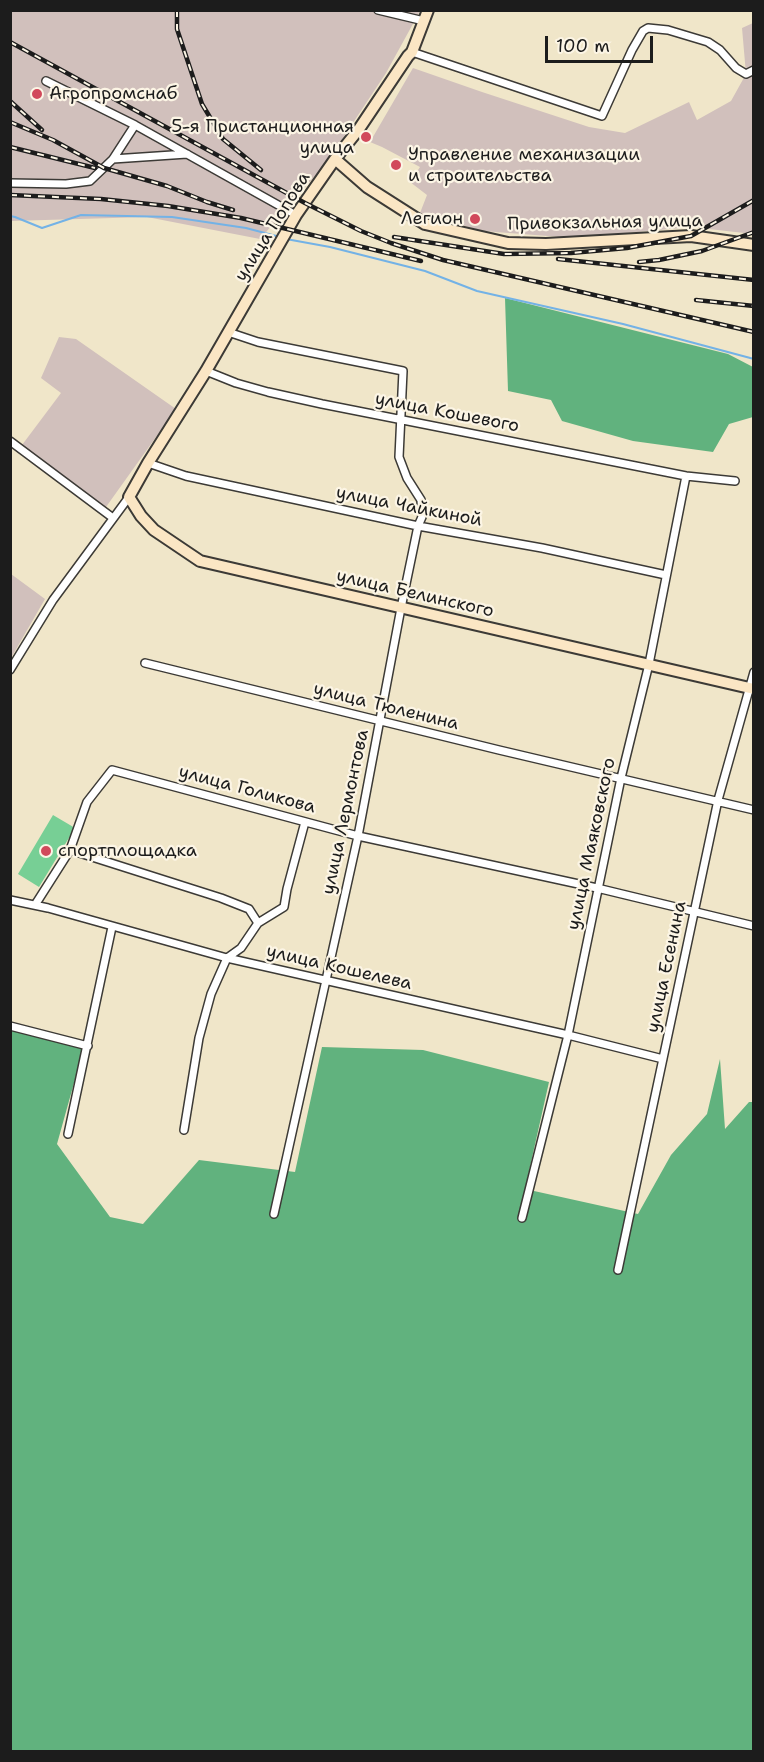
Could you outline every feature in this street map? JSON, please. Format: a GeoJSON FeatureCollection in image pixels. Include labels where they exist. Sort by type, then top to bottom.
{"type":"FeatureCollection","features":[{"type":"Feature","properties":{"kind":"street"},"geometry":{"type":"LineString","coordinates":[[378,10],[426,16]]}},
{"type":"Feature","properties":{"kind":"street","name":"улица Попова"},"geometry":{"type":"LineString","coordinates":[[148,463],[206,371],[296,215],[412,52],[426,16]]}},
{"type":"Feature","properties":{"kind":"street"},"geometry":{"type":"LineString","coordinates":[[412,52],[602,116],[632,50],[643,31],[648,28],[668,30],[708,42],[720,50],[736,68],[746,74],[753,70]]}},
{"type":"Feature","properties":{"kind":"street"},"geometry":{"type":"LineString","coordinates":[[46,81],[135,125],[296,215]]}},
{"type":"Feature","properties":{"kind":"street"},"geometry":{"type":"LineString","coordinates":[[10,183],[66,184],[90,181],[113,159],[135,125]]}},
{"type":"Feature","properties":{"kind":"street"},"geometry":{"type":"LineString","coordinates":[[113,159],[187,154]]}},
{"type":"Feature","properties":{"kind":"street","name":"Привокзальная улица"},"geometry":{"type":"LineString","coordinates":[[335,159],[367,187],[425,225],[508,243],[546,244],[691,236],[753,245]]}},
{"type":"Feature","properties":{"kind":"street","name":"улица Лермонтова"},"geometry":{"type":"LineString","coordinates":[[228,332],[258,342],[403,371],[399,457],[407,478],[421,501],[422,517],[418,526],[401,608],[358,836],[274,1214]]}},
{"type":"Feature","properties":{"kind":"street","name":"улица Кошевого"},"geometry":{"type":"LineString","coordinates":[[206,371],[268,392],[686,476],[735,481]]}},
{"type":"Feature","properties":{"kind":"street"},"geometry":{"type":"LineString","coordinates":[[10,441],[113,518]]}},
{"type":"Feature","properties":{"kind":"street"},"geometry":{"type":"LineString","coordinates":[[10,670],[53,600],[129,497],[148,463]]}},
{"type":"Feature","properties":{"kind":"street","name":"улица Чайкиной"},"geometry":{"type":"LineString","coordinates":[[148,463],[186,476],[418,526],[542,548],[666,575]]}},
{"type":"Feature","properties":{"kind":"street","name":"улица Маяковского"},"geometry":{"type":"LineString","coordinates":[[522,1218],[568,1035],[621,778],[649,664],[686,476]]}},
{"type":"Feature","properties":{"kind":"street","name":"улица Белинского"},"geometry":{"type":"LineString","coordinates":[[129,497],[141,516],[154,530],[200,561],[751,688]]}},
{"type":"Feature","properties":{"kind":"street","name":"улица Тюленина"},"geometry":{"type":"LineString","coordinates":[[145,663],[753,810]]}},
{"type":"Feature","properties":{"kind":"street","name":"улица Есенина"},"geometry":{"type":"LineString","coordinates":[[618,1270],[718,800],[751,688],[753,672]]}},
{"type":"Feature","properties":{"kind":"street","name":"улица Голикова"},"geometry":{"type":"LineString","coordinates":[[35,905],[70,850],[87,802],[112,770],[358,836],[597,888],[753,926]]}},
{"type":"Feature","properties":{"kind":"street"},"geometry":{"type":"LineString","coordinates":[[184,1130],[199,1038],[211,994],[227,958],[241,948],[258,923],[284,908],[305,822]]}},
{"type":"Feature","properties":{"kind":"street"},"geometry":{"type":"LineString","coordinates":[[70,850],[221,898],[249,909],[258,923]]}},
{"type":"Feature","properties":{"kind":"street","name":"улица Кошелева"},"geometry":{"type":"LineString","coordinates":[[10,900],[227,958],[568,1035],[663,1059]]}},
{"type":"Feature","properties":{"kind":"street"},"geometry":{"type":"LineString","coordinates":[[68,1134],[112,927]]}},
{"type":"Feature","properties":{"kind":"street"},"geometry":{"type":"LineString","coordinates":[[10,1026],[88,1046]]}},
{"type":"Feature","properties":{"kind":"shaded area"},"geometry":{"type":"Polygon","coordinates":[[[10,11],[420,11],[386,73],[327,162],[260,239],[147,217],[11,221],[10,11]]]}},
{"type":"Feature","properties":{"kind":"shaded area"},"geometry":{"type":"Polygon","coordinates":[[[753,23],[753,234],[691,227],[574,238],[483,231],[420,213],[427,195],[410,182],[420,167],[370,142],[413,68],[589,127],[625,133],[689,102],[697,120],[731,101],[746,74],[742,28],[753,23]]]}},
{"type":"Feature","properties":{"kind":"shaded area"},"geometry":{"type":"Polygon","coordinates":[[[59,337],[76,339],[176,409],[106,507],[22,445],[61,393],[41,378],[59,337]]]}},
{"type":"Feature","properties":{"kind":"shaded area"},"geometry":{"type":"Polygon","coordinates":[[[11,574],[45,599],[11,658],[11,574]]]}},
{"type":"Feature","properties":{"kind":"green space"},"geometry":{"type":"Polygon","coordinates":[[[505,298],[728,354],[753,367],[753,417],[729,424],[713,452],[633,441],[562,421],[551,400],[508,391],[505,298]]]}},
{"type":"Feature","properties":{"kind":"green space","name":"спортплощадка"},"geometry":{"type":"Polygon","coordinates":[[[53,815],[75,828],[39,887],[18,874],[53,815]]]}},
{"type":"Feature","properties":{"kind":"green space"},"geometry":{"type":"Polygon","coordinates":[[[11,1029],[84,1047],[57,1144],[110,1217],[143,1224],[199,1160],[295,1172],[322,1047],[423,1050],[549,1082],[525,1189],[638,1214],[671,1155],[707,1114],[720,1059],[725,1129],[749,1102],[754,1102],[753,1751],[11,1752],[11,1029]]]}},
{"type":"Feature","properties":{"kind":"waterway"},"geometry":{"type":"LineString","coordinates":[[10,216],[42,228],[81,215],[172,217],[246,228],[280,237]]}},
{"type":"Feature","properties":{"kind":"waterway"},"geometry":{"type":"LineString","coordinates":[[286,239],[330,247],[425,271],[477,291],[623,324],[754,359]]}},
{"type":"Feature","properties":{"kind":"railway"},"geometry":{"type":"LineString","coordinates":[[177,10],[177,29],[202,104],[223,139],[261,170]]}},
{"type":"Feature","properties":{"kind":"railway"},"geometry":{"type":"LineString","coordinates":[[10,42],[305,203],[391,243],[443,260],[754,332]]}},
{"type":"Feature","properties":{"kind":"railway"},"geometry":{"type":"LineString","coordinates":[[10,101],[42,130]]}},
{"type":"Feature","properties":{"kind":"railway"},"geometry":{"type":"LineString","coordinates":[[10,122],[53,140],[104,168],[167,186],[233,210]]}},
{"type":"Feature","properties":{"kind":"railway"},"geometry":{"type":"LineString","coordinates":[[10,147],[95,168]]}},
{"type":"Feature","properties":{"kind":"railway"},"geometry":{"type":"LineString","coordinates":[[10,195],[101,199],[168,206],[241,218],[421,261]]}},
{"type":"Feature","properties":{"kind":"railway"},"geometry":{"type":"LineString","coordinates":[[394,237],[504,254],[571,253],[627,248],[691,236],[754,200]]}},
{"type":"Feature","properties":{"kind":"railway"},"geometry":{"type":"LineString","coordinates":[[639,262],[702,251],[754,232]]}},
{"type":"Feature","properties":{"kind":"railway"},"geometry":{"type":"LineString","coordinates":[[558,259],[754,280]]}},
{"type":"Feature","properties":{"kind":"railway"},"geometry":{"type":"LineString","coordinates":[[696,300],[754,306]]}},
{"type":"Feature","properties":{"kind":"place","name":"Агропромснаб"},"geometry":{"type":"Point","coordinates":[37,94]}},
{"type":"Feature","properties":{"kind":"place","name":"5-я Пристанционная улица"},"geometry":{"type":"Point","coordinates":[366,137]}},
{"type":"Feature","properties":{"kind":"place","name":"Управление механизации и строительства"},"geometry":{"type":"Point","coordinates":[396,165]}},
{"type":"Feature","properties":{"kind":"place","name":"Легион"},"geometry":{"type":"Point","coordinates":[475,219]}},
{"type":"Feature","properties":{"kind":"place","name":"спортплощадка"},"geometry":{"type":"Point","coordinates":[46,851]}}]}
